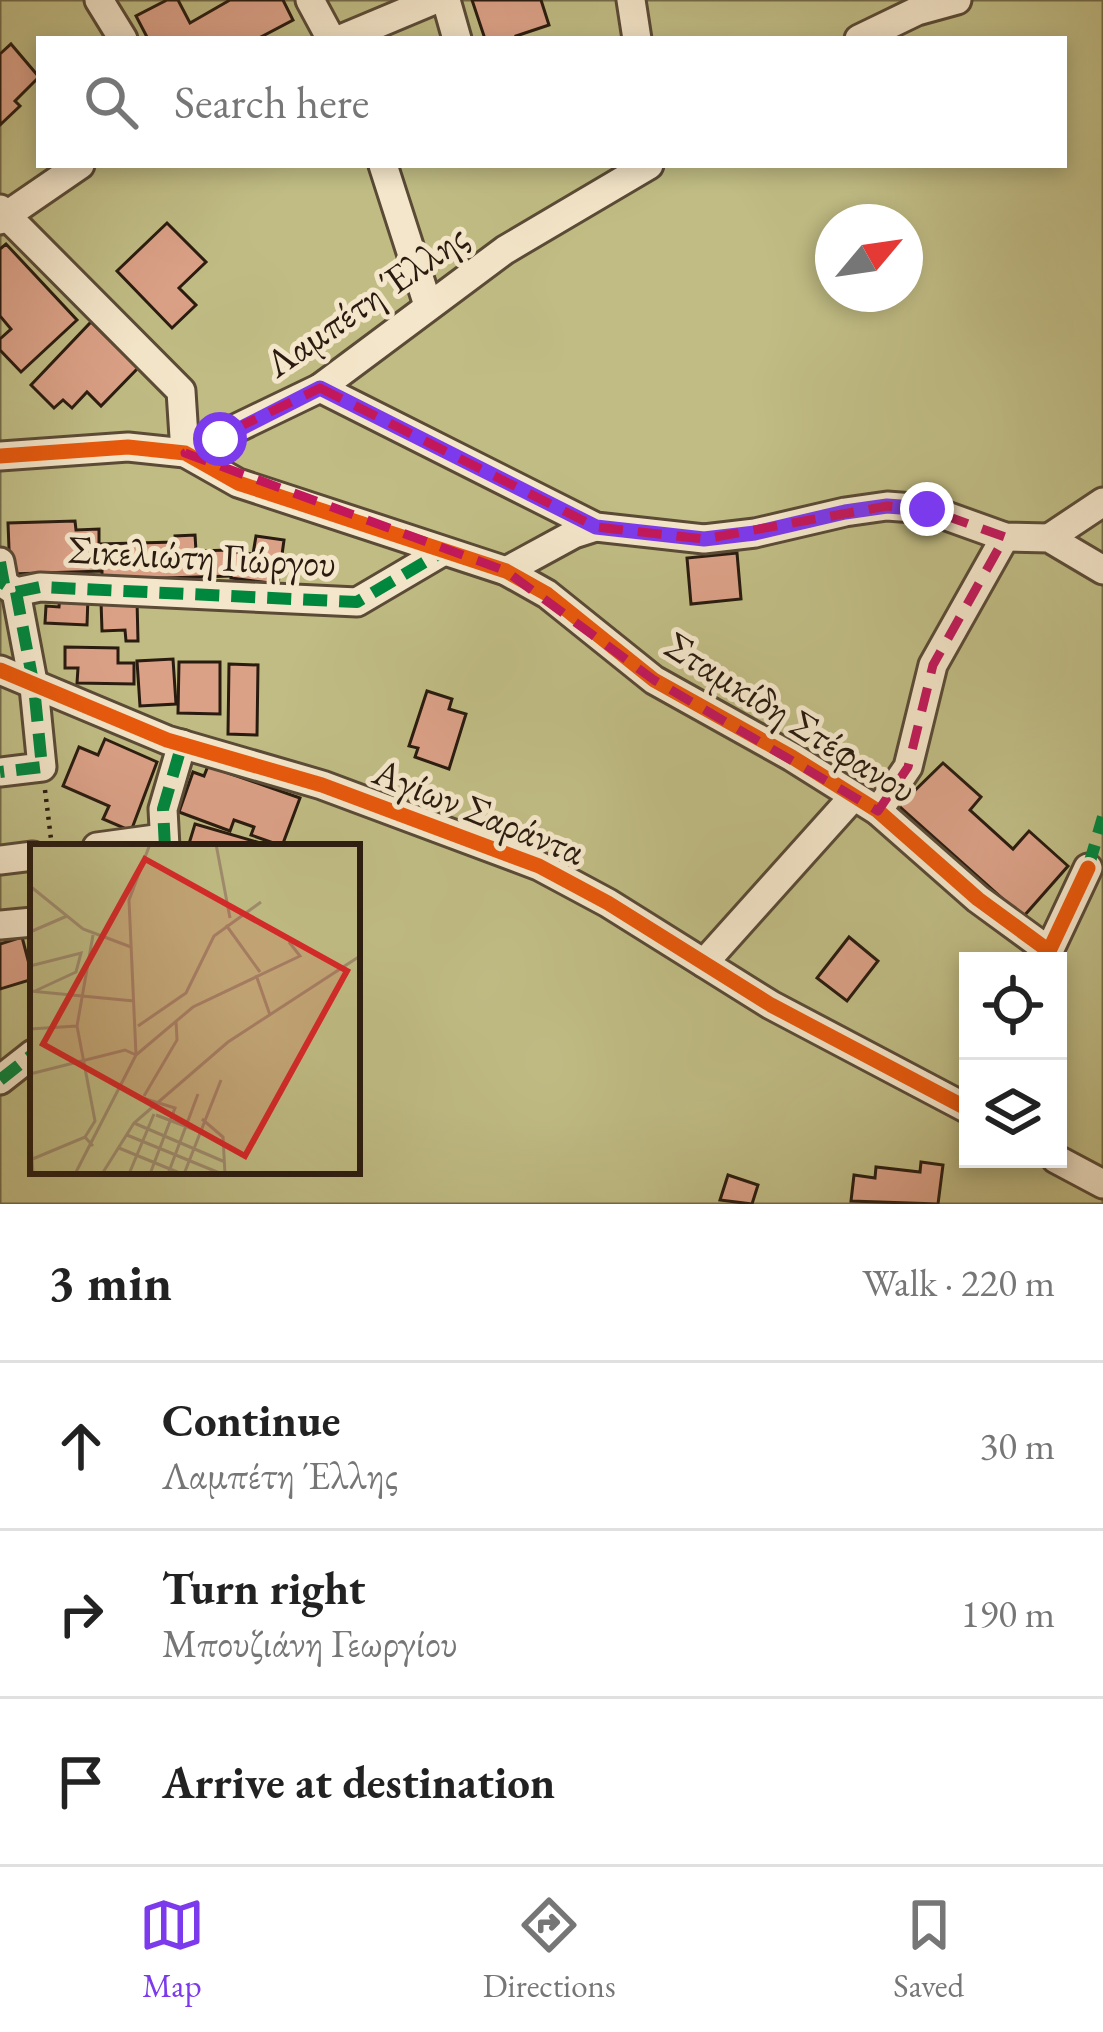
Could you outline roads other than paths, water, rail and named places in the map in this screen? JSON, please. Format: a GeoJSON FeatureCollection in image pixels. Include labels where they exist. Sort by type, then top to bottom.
{"type":"FeatureCollection","features":[{"type":"Feature","properties":{"kind":"street"},"geometry":{"type":"LineString","coordinates":[[99,0],[121,36]]}},
{"type":"Feature","properties":{"kind":"street"},"geometry":{"type":"LineString","coordinates":[[310,0],[329,36]]}},
{"type":"Feature","properties":{"kind":"street"},"geometry":{"type":"LineString","coordinates":[[348,36],[434,0]]}},
{"type":"Feature","properties":{"kind":"street"},"geometry":{"type":"LineString","coordinates":[[446,0],[456,36]]}},
{"type":"Feature","properties":{"kind":"street"},"geometry":{"type":"LineString","coordinates":[[631,0],[637,36]]}},
{"type":"Feature","properties":{"kind":"street"},"geometry":{"type":"LineString","coordinates":[[865,36],[916,10],[957,0]]}},
{"type":"Feature","properties":{"kind":"street"},"geometry":{"type":"LineString","coordinates":[[75,168],[2,215],[181,391],[185,453]]}},
{"type":"Feature","properties":{"kind":"street"},"geometry":{"type":"LineString","coordinates":[[384,168],[428,305]]}},
{"type":"Feature","properties":{"kind":"street","name":"Λαμπέτη Έλλης"},"geometry":{"type":"LineString","coordinates":[[185,453],[320,388],[428,305],[554,218],[644,168]]}},
{"type":"Feature","properties":{"kind":"street"},"geometry":{"type":"LineString","coordinates":[[320,388],[596,527],[704,539],[887,506],[927,509],[1005,537],[1049,538],[1103,570]]}},
{"type":"Feature","properties":{"kind":"street","name":"Σταμκίδη Στέφανου"},"geometry":{"type":"LineString","coordinates":[[0,456],[128,447],[185,453],[238,483],[506,572],[547,594],[654,680],[878,811],[978,898],[1049,951],[1088,868]]}},
{"type":"Feature","properties":{"kind":"street"},"geometry":{"type":"LineString","coordinates":[[1049,538],[1103,502]]}},
{"type":"Feature","properties":{"kind":"street"},"geometry":{"type":"LineString","coordinates":[[506,572],[596,527]]}},
{"type":"Feature","properties":{"kind":"street"},"geometry":{"type":"LineString","coordinates":[[878,811],[908,766],[933,665],[1005,537]]}},
{"type":"Feature","properties":{"kind":"street","name":"Σικελιώτη Γιώργου"},"geometry":{"type":"LineString","coordinates":[[16,592],[40,587],[357,602],[442,552]]}},
{"type":"Feature","properties":{"kind":"street"},"geometry":{"type":"LineString","coordinates":[[0,562],[4,584],[16,592],[43,767],[0,772]]}},
{"type":"Feature","properties":{"kind":"street","name":"Αγίων Σαράντα"},"geometry":{"type":"LineString","coordinates":[[0,670],[182,744],[322,784],[539,866],[799,1021],[959,1104]]}},
{"type":"Feature","properties":{"kind":"street"},"geometry":{"type":"LineString","coordinates":[[164,842],[163,809],[182,744]]}},
{"type":"Feature","properties":{"kind":"street"},"geometry":{"type":"LineString","coordinates":[[704,963],[853,797]]}},
{"type":"Feature","properties":{"kind":"street"},"geometry":{"type":"LineString","coordinates":[[0,860],[30,856]]}},
{"type":"Feature","properties":{"kind":"street"},"geometry":{"type":"LineString","coordinates":[[0,925],[30,922]]}},
{"type":"Feature","properties":{"kind":"street"},"geometry":{"type":"LineString","coordinates":[[0,1080],[30,1058]]}},
{"type":"Feature","properties":{"kind":"street"},"geometry":{"type":"LineString","coordinates":[[1067,1165],[1103,1184]]}}]}
